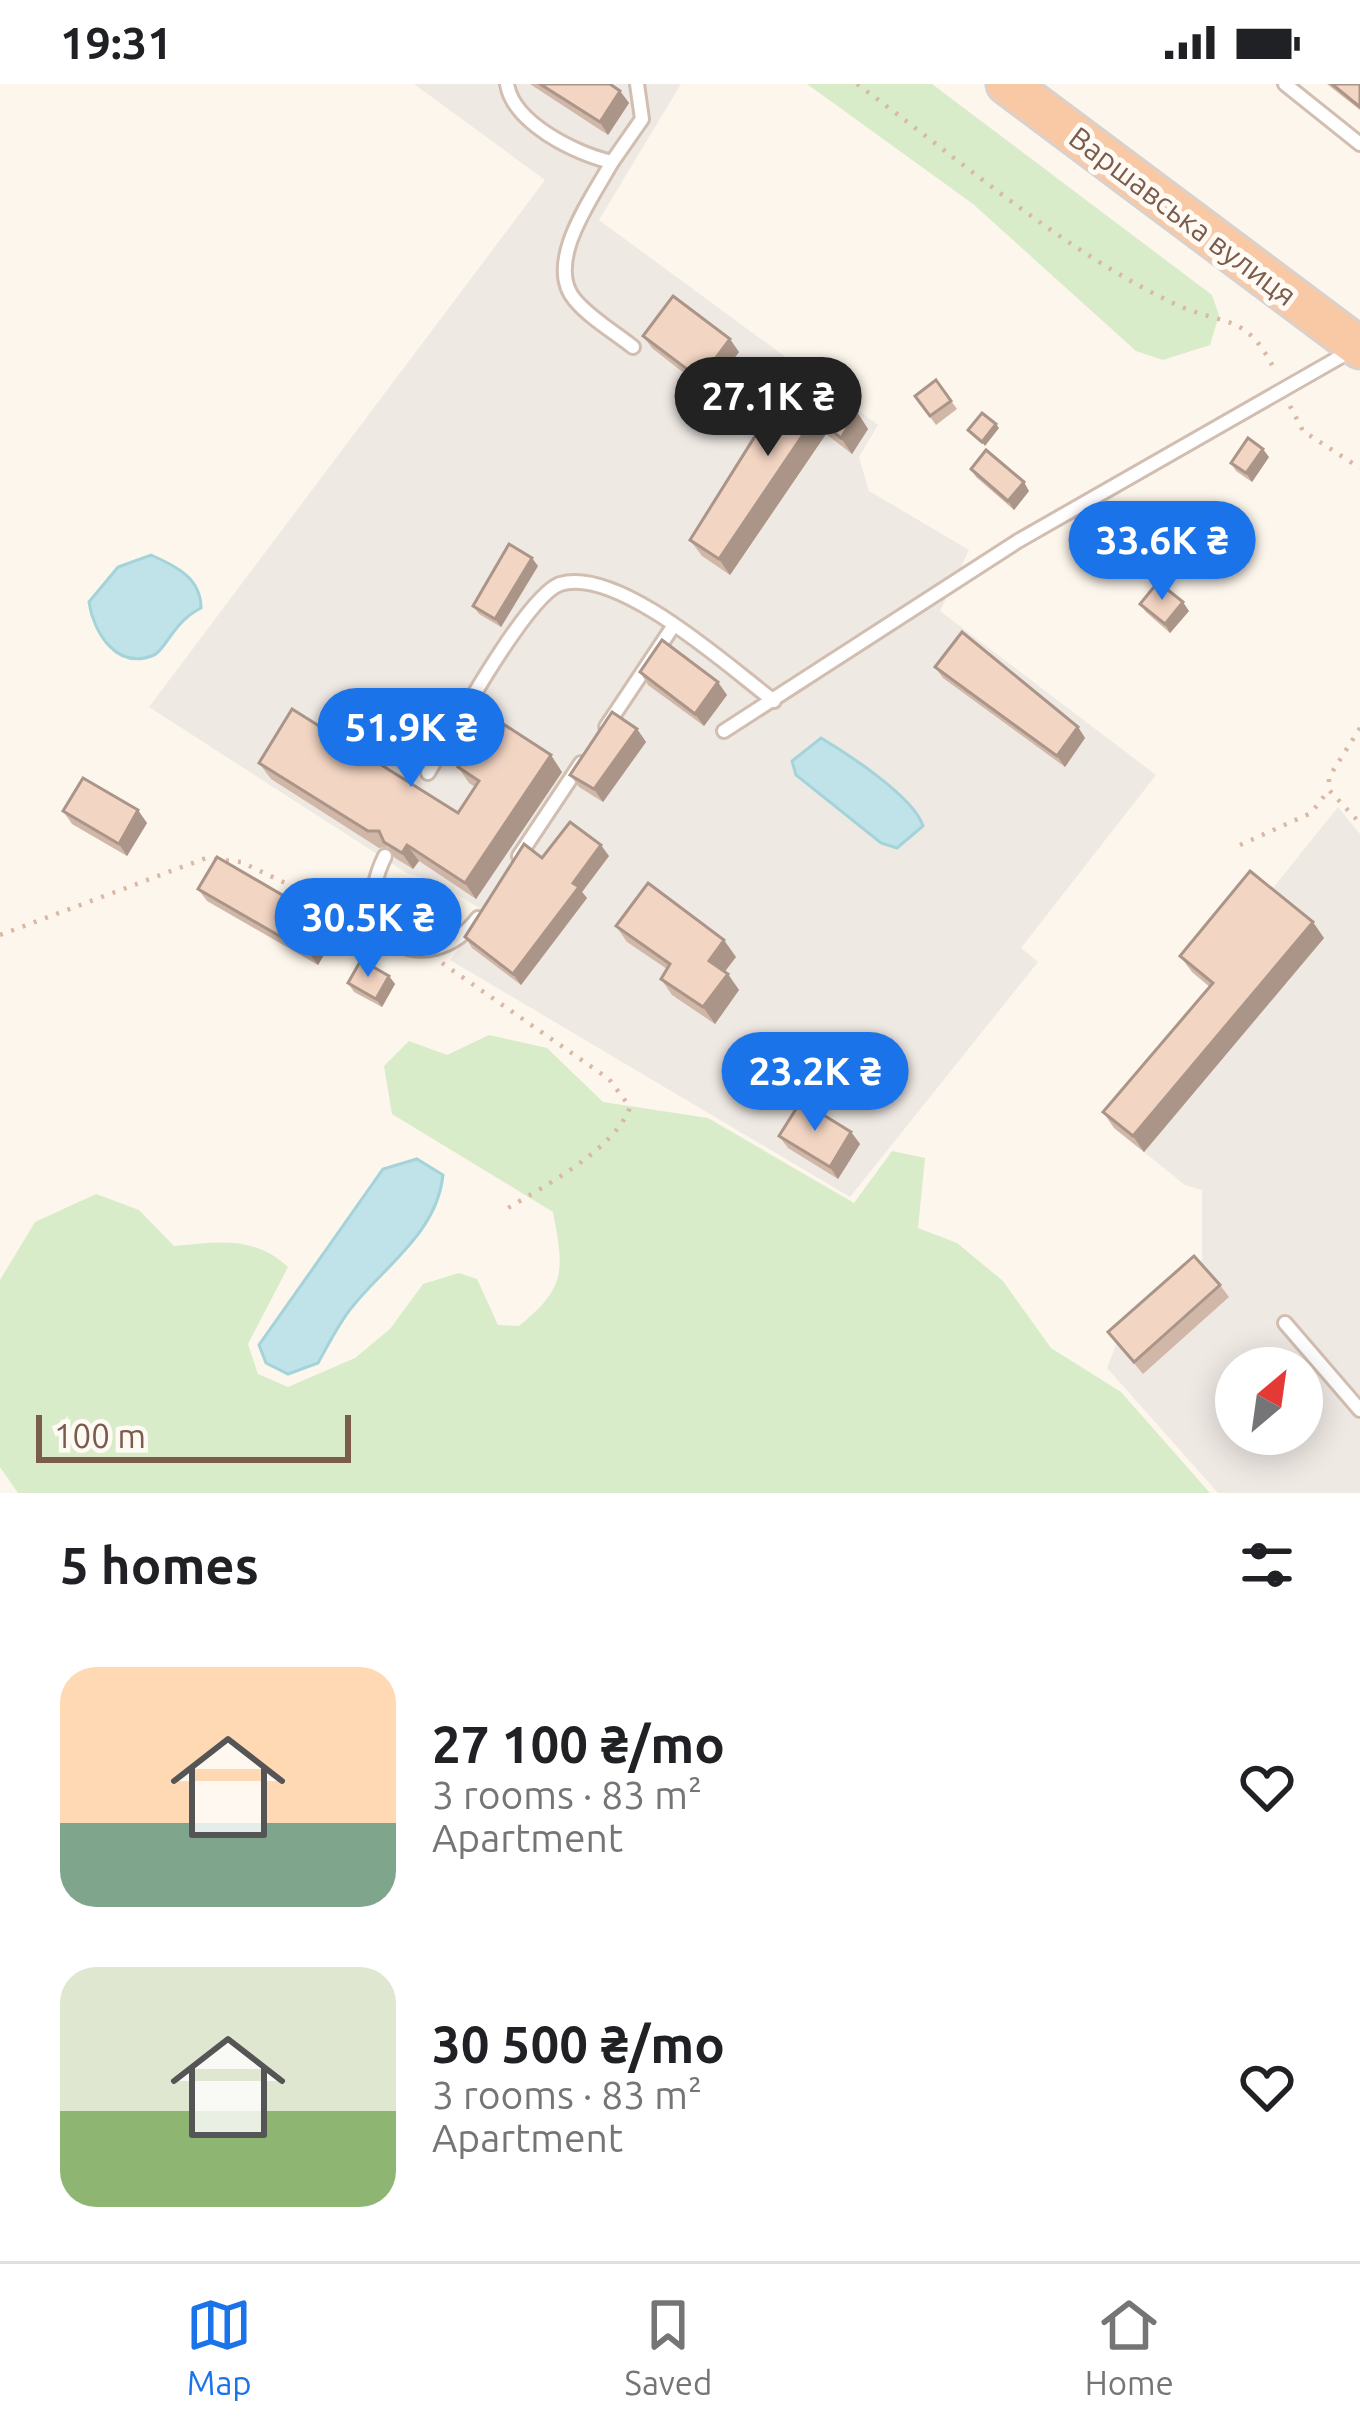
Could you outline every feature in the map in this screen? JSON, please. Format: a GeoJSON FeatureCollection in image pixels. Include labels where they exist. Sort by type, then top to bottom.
{"type":"FeatureCollection","features":[{"type":"Feature","properties":{"kind":"highway","name":"Варшавська вулиця"},"geometry":{"type":"LineString","coordinates":[[1020,85],[1359,347]]}},
{"type":"Feature","properties":{"kind":"lane"},"geometry":{"type":"LineString","coordinates":[[507,84],[515,108],[590,157],[612,162]]}},
{"type":"Feature","properties":{"kind":"lane"},"geometry":{"type":"LineString","coordinates":[[633,347],[571,297],[564,272],[574,237],[612,162],[642,119],[637,84]]}},
{"type":"Feature","properties":{"kind":"lane"},"geometry":{"type":"LineString","coordinates":[[1285,84],[1360,144]]}},
{"type":"Feature","properties":{"kind":"lane"},"geometry":{"type":"LineString","coordinates":[[724,730],[1018,541],[1359,347]]}},
{"type":"Feature","properties":{"kind":"lane"},"geometry":{"type":"LineString","coordinates":[[428,773],[532,606],[559,585],[595,582],[639,602],[775,701]]}},
{"type":"Feature","properties":{"kind":"lane"},"geometry":{"type":"LineString","coordinates":[[513,866],[672,628]]}},
{"type":"Feature","properties":{"kind":"lane"},"geometry":{"type":"LineString","coordinates":[[385,856],[373,880],[375,925],[409,946],[430,950],[463,938],[489,902]]}},
{"type":"Feature","properties":{"kind":"lane"},"geometry":{"type":"LineString","coordinates":[[1285,1323],[1360,1410]]}},
{"type":"Feature","properties":{"kind":"path"},"geometry":{"type":"LineString","coordinates":[[857,84],[1111,271],[1181,307],[1229,318],[1271,362],[1303,431],[1360,468]]}},
{"type":"Feature","properties":{"kind":"path"},"geometry":{"type":"LineString","coordinates":[[1240,844],[1311,813],[1329,790],[1329,777],[1360,728]]}},
{"type":"Feature","properties":{"kind":"path"},"geometry":{"type":"LineString","coordinates":[[1329,790],[1360,823]]}},
{"type":"Feature","properties":{"kind":"path"},"geometry":{"type":"LineString","coordinates":[[0,935],[206,858],[241,862],[375,925]]}},
{"type":"Feature","properties":{"kind":"path"},"geometry":{"type":"LineString","coordinates":[[430,950],[484,995],[609,1079],[630,1107],[607,1138],[563,1176],[508,1208]]}},
{"type":"Feature","properties":{"kind":"shaded area"},"geometry":{"type":"Polygon","coordinates":[[[414,84],[681,84],[599,220],[878,425],[859,457],[869,491],[969,550],[940,611],[1156,775],[1021,948],[1038,962],[850,1197],[450,960],[486,912],[433,880],[408,874],[149,707],[545,180],[414,84]]]}},
{"type":"Feature","properties":{"kind":"shaded area"},"geometry":{"type":"Polygon","coordinates":[[[1338,807],[1360,834],[1360,1493],[1218,1493],[1107,1368],[1116,1345],[1202,1268],[1202,1190],[1185,1185],[1114,1128],[1224,1000],[1192,972],[1261,887],[1269,893],[1338,807]]]}},
{"type":"Feature","properties":{"kind":"green space"},"geometry":{"type":"Polygon","coordinates":[[[807,84],[932,84],[1212,295],[1219,315],[1210,345],[1163,360],[1136,351],[973,204],[807,84]]]}},
{"type":"Feature","properties":{"kind":"green space"},"geometry":{"type":"Polygon","coordinates":[[[489,1035],[547,1048],[603,1102],[708,1118],[854,1203],[892,1151],[925,1158],[918,1228],[957,1243],[1003,1281],[1051,1348],[1121,1392],[1210,1493],[18,1493],[0,1467],[0,1280],[35,1222],[96,1194],[139,1210],[174,1246],[248,1245],[288,1267],[248,1344],[258,1374],[288,1387],[355,1358],[390,1329],[423,1284],[459,1273],[477,1279],[498,1325],[519,1326],[535,1312],[558,1276],[553,1212],[392,1114],[384,1066],[409,1041],[447,1055],[489,1035]]]}},
{"type":"Feature","properties":{"kind":"water"},"geometry":{"type":"Polygon","coordinates":[[[151,555],[192,581],[201,608],[154,655],[128,658],[101,636],[89,602],[118,567],[151,555]]]}},
{"type":"Feature","properties":{"kind":"water"},"geometry":{"type":"Polygon","coordinates":[[[821,738],[894,790],[923,826],[897,848],[881,843],[796,775],[792,761],[821,738]]]}},
{"type":"Feature","properties":{"kind":"water"},"geometry":{"type":"Polygon","coordinates":[[[417,1159],[443,1175],[439,1195],[421,1230],[348,1312],[318,1363],[288,1374],[266,1363],[259,1345],[383,1169],[417,1159]]]}},
{"type":"Feature","properties":{"kind":"building"},"geometry":{"type":"Polygon","coordinates":[[[540,84],[610,84],[620,91],[600,122],[540,84]]]}},
{"type":"Feature","properties":{"kind":"building"},"geometry":{"type":"Polygon","coordinates":[[[1332,84],[1360,84],[1360,107],[1332,84]]]}},
{"type":"Feature","properties":{"kind":"building"},"geometry":{"type":"Polygon","coordinates":[[[673,296],[730,339],[700,379],[643,336],[673,296]]]}},
{"type":"Feature","properties":{"kind":"building"},"geometry":{"type":"Polygon","coordinates":[[[794,374],[857,412],[841,438],[815,417],[719,559],[690,540],[794,374]]]}},
{"type":"Feature","properties":{"kind":"building"},"geometry":{"type":"Polygon","coordinates":[[[936,380],[951,401],[930,416],[915,396],[936,380]]]}},
{"type":"Feature","properties":{"kind":"building"},"geometry":{"type":"Polygon","coordinates":[[[982,413],[996,424],[982,442],[968,430],[982,413]]]}},
{"type":"Feature","properties":{"kind":"building"},"geometry":{"type":"Polygon","coordinates":[[[1248,438],[1263,449],[1246,473],[1231,463],[1248,438]]]}},
{"type":"Feature","properties":{"kind":"building"},"geometry":{"type":"Polygon","coordinates":[[[986,450],[1024,482],[1008,501],[971,469],[986,450]]]}},
{"type":"Feature","properties":{"kind":"building"},"geometry":{"type":"Polygon","coordinates":[[[509,544],[532,558],[495,619],[473,606],[509,544]]]}},
{"type":"Feature","properties":{"kind":"building"},"geometry":{"type":"Polygon","coordinates":[[[1158,582],[1183,602],[1165,624],[1140,604],[1158,582]]]}},
{"type":"Feature","properties":{"kind":"building"},"geometry":{"type":"Polygon","coordinates":[[[962,632],[1078,727],[1057,756],[935,667],[962,632]]]}},
{"type":"Feature","properties":{"kind":"building"},"geometry":{"type":"Polygon","coordinates":[[[662,640],[718,682],[695,714],[640,672],[662,640]]]}},
{"type":"Feature","properties":{"kind":"building"},"geometry":{"type":"Polygon","coordinates":[[[292,709],[458,813],[479,781],[458,767],[491,716],[551,755],[465,883],[407,845],[402,853],[384,842],[379,831],[368,831],[259,763],[292,709]]]}},
{"type":"Feature","properties":{"kind":"building"},"geometry":{"type":"Polygon","coordinates":[[[612,712],[637,729],[594,789],[570,775],[612,712]]]}},
{"type":"Feature","properties":{"kind":"building"},"geometry":{"type":"Polygon","coordinates":[[[83,778],[138,810],[119,844],[63,811],[83,778]]]}},
{"type":"Feature","properties":{"kind":"building"},"geometry":{"type":"Polygon","coordinates":[[[570,822],[601,845],[573,883],[579,887],[513,974],[465,937],[524,844],[542,858],[570,822]]]}},
{"type":"Feature","properties":{"kind":"building"},"geometry":{"type":"Polygon","coordinates":[[[217,857],[327,921],[309,953],[198,889],[217,857]]]}},
{"type":"Feature","properties":{"kind":"building"},"geometry":{"type":"Polygon","coordinates":[[[1250,871],[1313,922],[1133,1136],[1103,1112],[1213,983],[1180,956],[1250,871]]]}},
{"type":"Feature","properties":{"kind":"building"},"geometry":{"type":"Polygon","coordinates":[[[648,883],[724,940],[709,961],[728,974],[703,1007],[661,979],[670,964],[616,926],[648,883]]]}},
{"type":"Feature","properties":{"kind":"building"},"geometry":{"type":"Polygon","coordinates":[[[361,960],[389,976],[376,999],[348,983],[361,960]]]}},
{"type":"Feature","properties":{"kind":"building"},"geometry":{"type":"Polygon","coordinates":[[[801,1101],[851,1132],[830,1167],[779,1136],[801,1101]]]}},
{"type":"Feature","properties":{"kind":"building"},"geometry":{"type":"Polygon","coordinates":[[[1194,1256],[1220,1285],[1134,1362],[1108,1332],[1194,1256]]]}}]}
